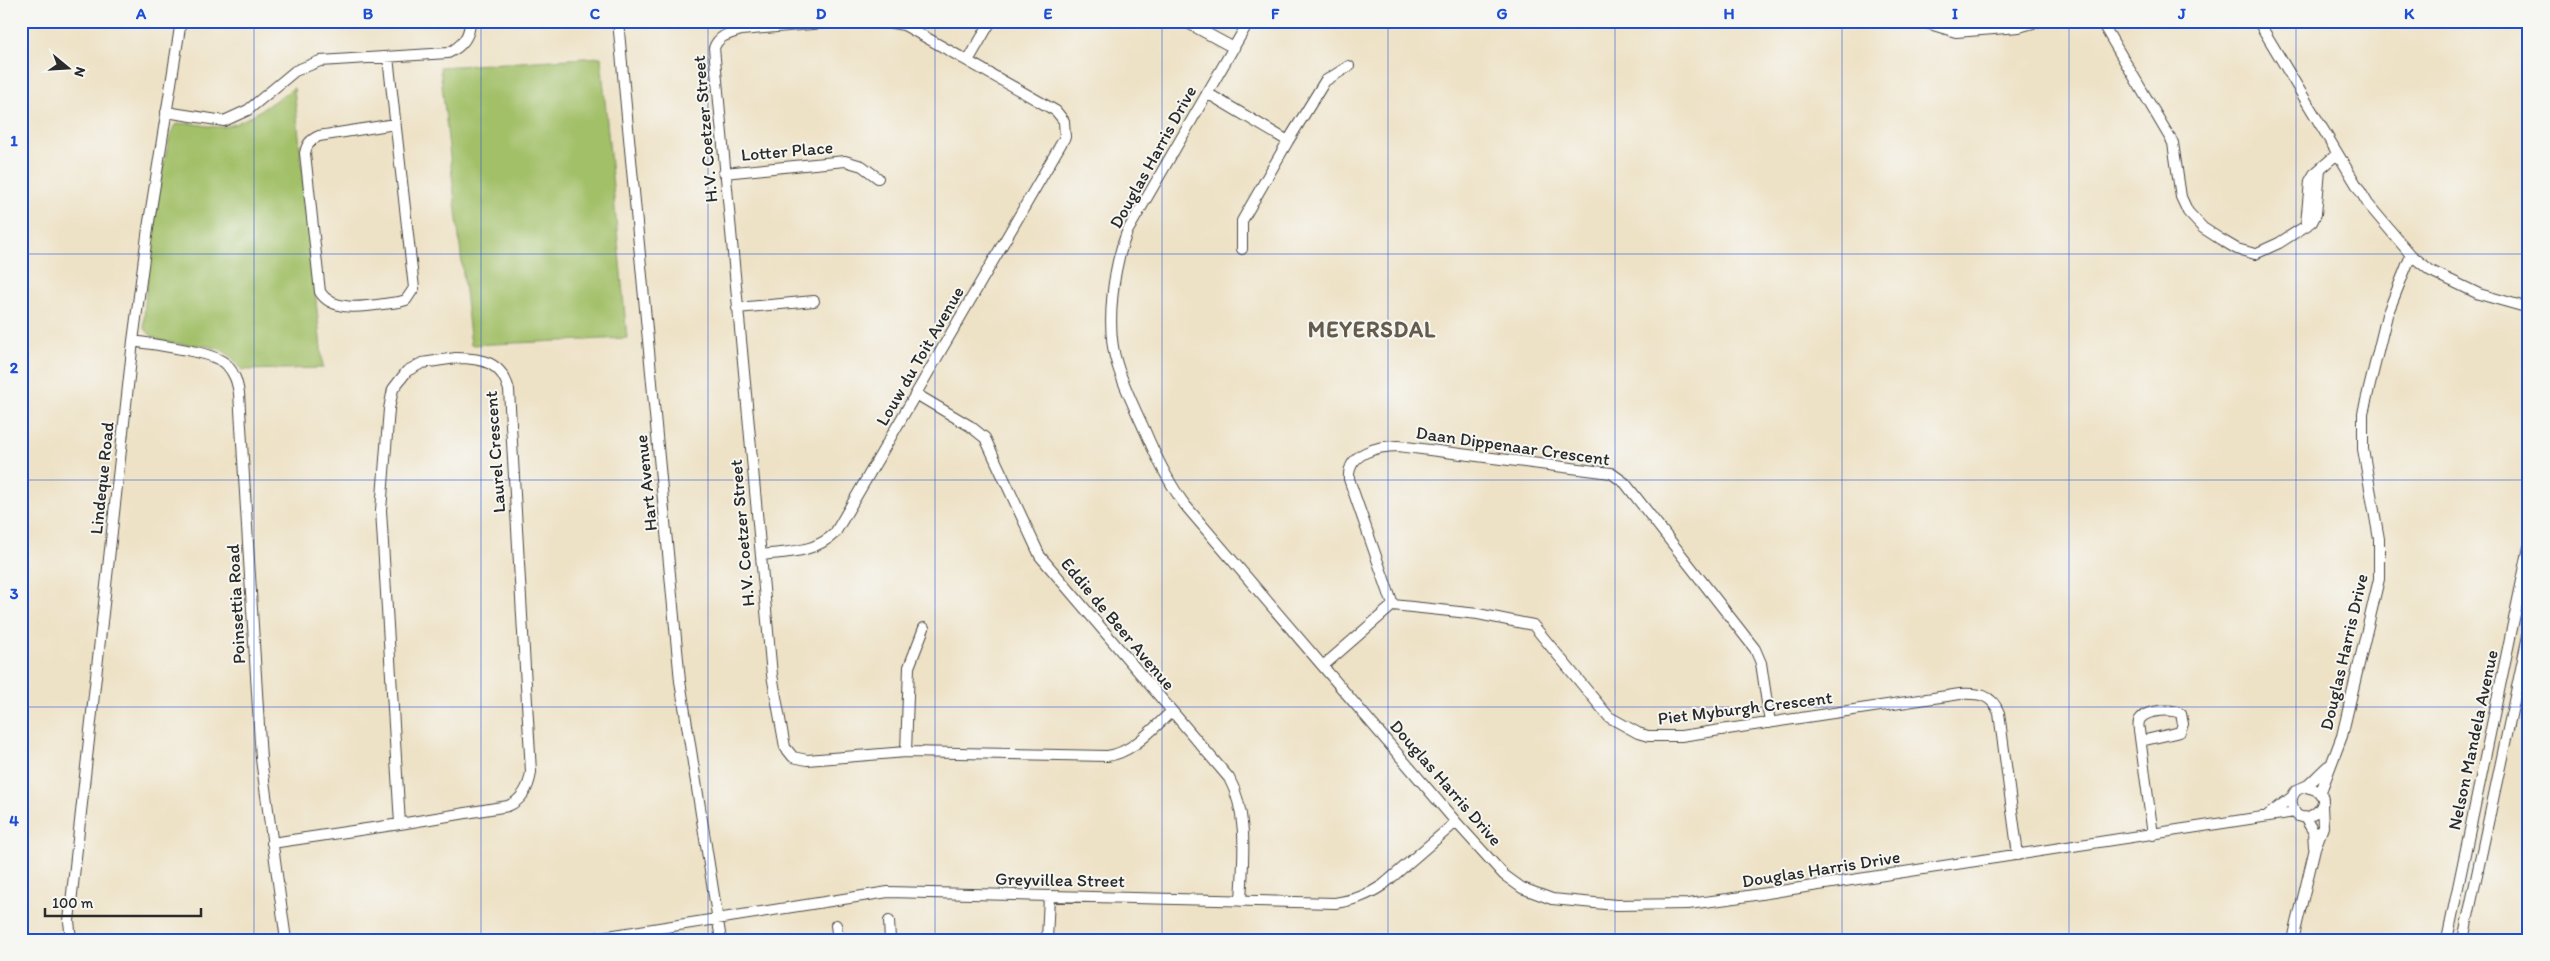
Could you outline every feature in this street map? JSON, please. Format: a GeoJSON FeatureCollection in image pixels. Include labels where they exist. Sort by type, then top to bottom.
{"type":"FeatureCollection","features":[{"type":"Feature","properties":{"kind":"street","name":"Lindeque Road"},"geometry":{"type":"LineString","coordinates":[[71,940],[69,921],[133,340],[148,228],[181,21]]}},
{"type":"Feature","properties":{"kind":"street"},"geometry":{"type":"LineString","coordinates":[[166,112],[224,121],[248,110],[296,71],[310,64],[448,53],[458,49],[465,40],[470,21]]}},
{"type":"Feature","properties":{"kind":"street","name":"Hart Avenue"},"geometry":{"type":"LineString","coordinates":[[618,21],[680,680],[721,940]]}},
{"type":"Feature","properties":{"kind":"street","name":"H.V. Coetzer Street"},"geometry":{"type":"LineString","coordinates":[[846,21],[742,30],[717,40],[714,48],[713,61],[772,675],[787,752],[796,759],[814,761],[906,752],[1060,756],[1113,755],[1130,747],[1171,712]]}},
{"type":"Feature","properties":{"kind":"street"},"geometry":{"type":"LineString","coordinates":[[881,21],[904,25],[968,61],[991,21]]}},
{"type":"Feature","properties":{"kind":"street"},"geometry":{"type":"LineString","coordinates":[[1184,21],[1234,48]]}},
{"type":"Feature","properties":{"kind":"street","name":"Douglas Harris Drive"},"geometry":{"type":"LineString","coordinates":[[1249,21],[1131,224],[1122,246],[1112,314],[1115,356],[1133,404],[1170,484],[1185,505],[1456,822],[1504,874],[1522,888],[1552,899],[1594,904],[1688,904],[2153,835],[2268,815],[2292,797],[2298,790],[2306,787],[2330,764]]}},
{"type":"Feature","properties":{"kind":"street"},"geometry":{"type":"LineString","coordinates":[[1920,21],[1956,32],[2025,27],[2040,21]]}},
{"type":"Feature","properties":{"kind":"street"},"geometry":{"type":"LineString","coordinates":[[2101,21],[2173,143],[2181,197],[2188,212],[2195,220],[2229,245],[2246,253],[2255,254],[2279,243],[2306,224],[2312,222],[2316,214],[2320,170],[2337,154]]}},
{"type":"Feature","properties":{"kind":"street"},"geometry":{"type":"LineString","coordinates":[[2258,21],[2368,204],[2410,255],[2431,271],[2479,294],[2527,308]]}},
{"type":"Feature","properties":{"kind":"street"},"geometry":{"type":"LineString","coordinates":[[388,57],[414,288],[406,300],[399,302],[348,306],[329,303],[320,292],[304,153],[313,138],[319,136],[395,124]]}},
{"type":"Feature","properties":{"kind":"street","name":"Louw du Toit Avenue"},"geometry":{"type":"LineString","coordinates":[[761,556],[810,548],[824,542],[834,533],[1066,136],[1066,125],[1056,112],[968,61]]}},
{"type":"Feature","properties":{"kind":"street"},"geometry":{"type":"LineString","coordinates":[[1242,248],[1242,221],[1288,141],[1325,81],[1349,66]]}},
{"type":"Feature","properties":{"kind":"street"},"geometry":{"type":"LineString","coordinates":[[1207,93],[1288,141]]}},
{"type":"Feature","properties":{"kind":"street","name":"Lotter Place"},"geometry":{"type":"LineString","coordinates":[[724,173],[845,161],[862,166],[878,178]]}},
{"type":"Feature","properties":{"kind":"street","name":"Douglas Harris Drive"},"geometry":{"type":"LineString","coordinates":[[2293,940],[2315,848],[2323,827],[2321,799],[2330,764],[2342,736],[2379,579],[2379,539],[2363,449],[2363,413],[2387,315],[2410,255]]}},
{"type":"Feature","properties":{"kind":"street"},"geometry":{"type":"LineString","coordinates":[[737,308],[814,301]]}},
{"type":"Feature","properties":{"kind":"street","name":"Poinsettia Road"},"geometry":{"type":"LineString","coordinates":[[133,340],[214,356],[226,364],[235,376],[239,393],[261,759],[286,940]]}},
{"type":"Feature","properties":{"kind":"street","name":"Laurel Crescent"},"geometry":{"type":"LineString","coordinates":[[456,358],[484,360],[497,367],[506,380],[511,406],[531,764],[530,779],[526,790],[513,804],[501,809],[400,824],[391,703],[382,510],[384,445],[390,396],[402,375],[422,364],[456,358]]}},
{"type":"Feature","properties":{"kind":"street","name":"Eddie de Beer Avenue"},"geometry":{"type":"LineString","coordinates":[[916,394],[970,426],[985,438],[1040,556],[1171,712],[1224,771],[1237,794],[1242,818],[1241,901]]}},
{"type":"Feature","properties":{"kind":"street","name":"Daan Dippenaar Crescent"},"geometry":{"type":"LineString","coordinates":[[1393,604],[1349,479],[1350,468],[1360,455],[1380,448],[1398,446],[1610,473],[1625,484],[1758,654],[1770,724]]}},
{"type":"Feature","properties":{"kind":"street","name":"Nelson Mandela Avenue"},"geometry":{"type":"LineString","coordinates":[[2447,940],[2529,548]]}},
{"type":"Feature","properties":{"kind":"street"},"geometry":{"type":"LineString","coordinates":[[1323,666],[1393,604]]}},
{"type":"Feature","properties":{"kind":"street","name":"Piet Myburgh Crescent"},"geometry":{"type":"LineString","coordinates":[[1393,604],[1486,616],[1534,626],[1606,715],[1638,733],[1660,737],[1676,737],[1770,724],[1960,694],[1976,693],[1986,696],[1994,702],[1999,713],[2018,855]]}},
{"type":"Feature","properties":{"kind":"street"},"geometry":{"type":"LineString","coordinates":[[906,752],[909,666],[924,628]]}},
{"type":"Feature","properties":{"kind":"street","name":"Nelson Mandela Avenue"},"geometry":{"type":"LineString","coordinates":[[2463,940],[2529,631]]}},
{"type":"Feature","properties":{"kind":"street"},"geometry":{"type":"LineString","coordinates":[[2141,741],[2180,732],[2183,724],[2180,714],[2174,711],[2164,711],[2143,716],[2138,723],[2153,835]]}},
{"type":"Feature","properties":{"kind":"street"},"geometry":{"type":"LineString","coordinates":[[2268,815],[2314,816],[2321,799],[2314,788],[2306,787]]}},
{"type":"Feature","properties":{"kind":"street"},"geometry":{"type":"LineString","coordinates":[[2292,797],[2292,805],[2313,831],[2315,848]]}},
{"type":"Feature","properties":{"kind":"street","name":"Greyvillea Street"},"geometry":{"type":"LineString","coordinates":[[583,940],[648,931],[717,916],[879,893],[908,891],[1335,903],[1359,899],[1383,885],[1456,822]]}},
{"type":"Feature","properties":{"kind":"street"},"geometry":{"type":"LineString","coordinates":[[272,842],[400,824]]}},
{"type":"Feature","properties":{"kind":"street"},"geometry":{"type":"LineString","coordinates":[[1048,940],[1049,896]]}},
{"type":"Feature","properties":{"kind":"street"},"geometry":{"type":"LineString","coordinates":[[889,921],[890,940]]}},
{"type":"Feature","properties":{"kind":"street"},"geometry":{"type":"LineString","coordinates":[[836,926],[838,940]]}},
{"type":"Feature","properties":{"kind":"green space"},"geometry":{"type":"Polygon","coordinates":[[[601,57],[627,338],[471,345],[440,67],[601,57]]]}},
{"type":"Feature","properties":{"kind":"green space"},"geometry":{"type":"Polygon","coordinates":[[[294,88],[323,368],[242,370],[223,351],[203,346],[159,340],[150,335],[144,327],[150,255],[159,190],[170,138],[175,125],[187,123],[222,127],[230,125],[249,117],[294,88]]]}},
{"type":"Feature","properties":{"kind":"district","name":"MEYERSDAL"},"geometry":{"type":"Point","coordinates":[1372,329]}}]}
